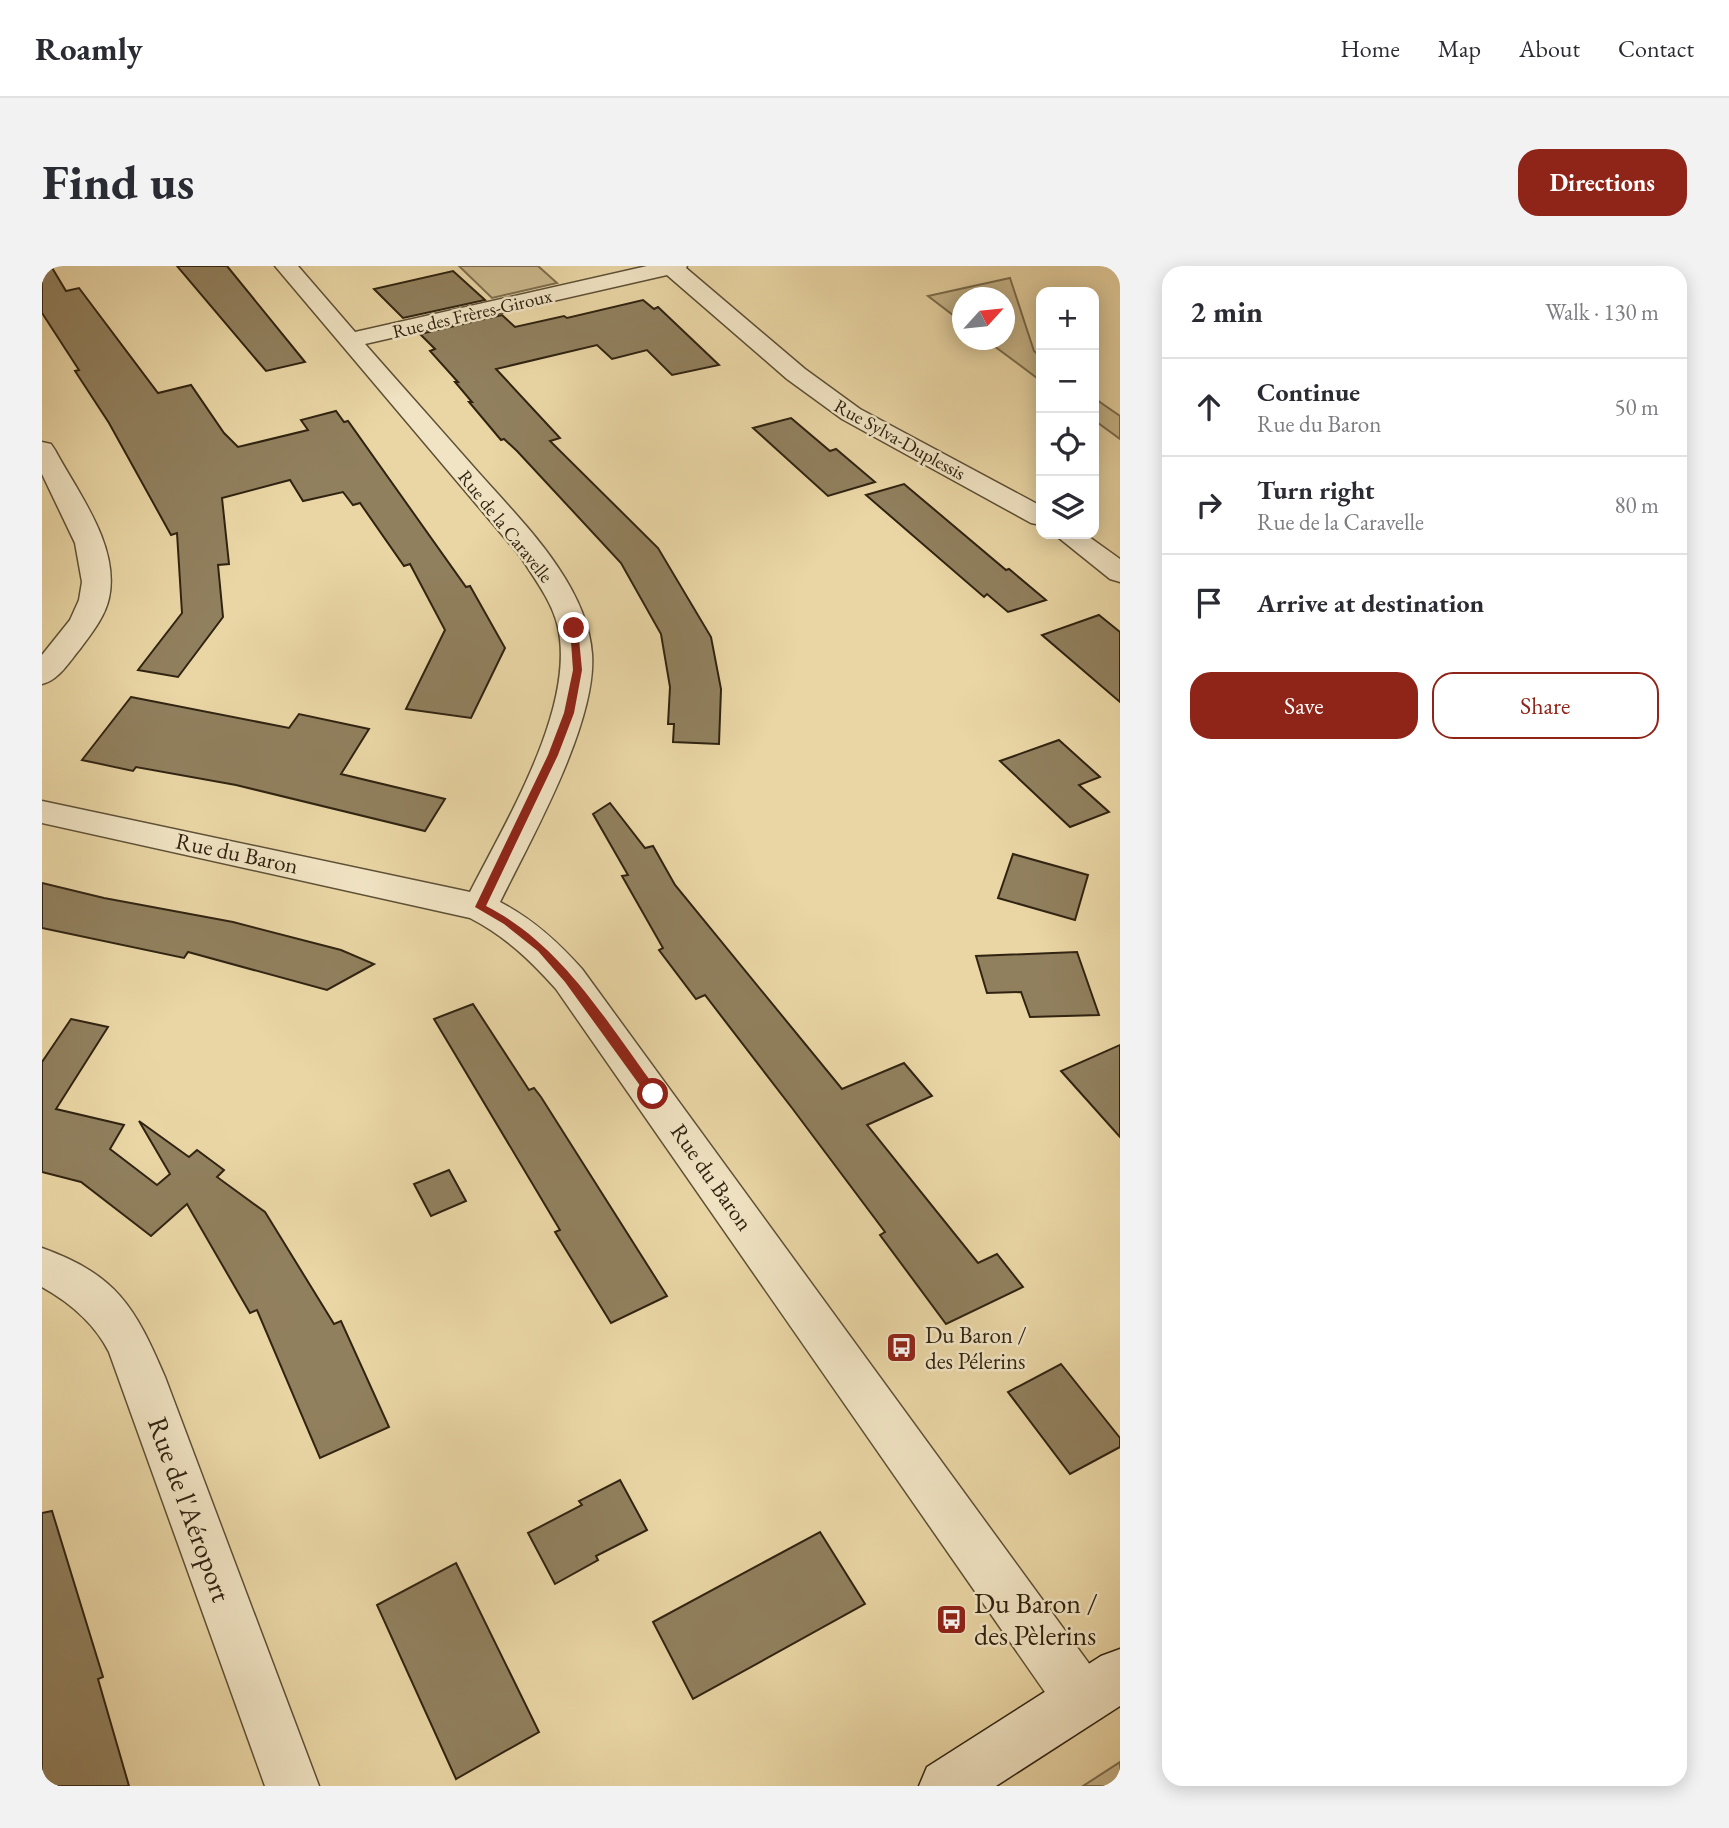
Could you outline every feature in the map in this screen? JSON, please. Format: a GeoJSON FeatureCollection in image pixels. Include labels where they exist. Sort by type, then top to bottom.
{"type":"FeatureCollection","features":[{"type":"Feature","properties":{"kind":"street","name":"Rue de la Caravelle"},"geometry":{"type":"LineString","coordinates":[[286,266],[531,551],[557,589],[574,628],[578,670],[569,713],[553,755],[480,907]]}},
{"type":"Feature","properties":{"kind":"street","name":"Rue des Frères-Giroux"},"geometry":{"type":"LineString","coordinates":[[350,340],[673,267]]}},
{"type":"Feature","properties":{"kind":"street","name":"Rue Sylva-Duplessis"},"geometry":{"type":"LineString","coordinates":[[673,267],[796,374],[851,414],[1036,514]]}},
{"type":"Feature","properties":{"kind":"street"},"geometry":{"type":"LineString","coordinates":[[42,450],[89,541],[99,582],[94,602],[83,623],[42,675]]}},
{"type":"Feature","properties":{"kind":"street"},"geometry":{"type":"LineString","coordinates":[[1075,539],[1120,573]]}},
{"type":"Feature","properties":{"kind":"street","name":"Rue du Baron"},"geometry":{"type":"LineString","coordinates":[[42,812],[480,907],[508,922],[542,948],[569,979],[1101,1687]]}},
{"type":"Feature","properties":{"kind":"street","name":"Rue de l'Aéroport"},"geometry":{"type":"LineString","coordinates":[[42,1267],[52,1270],[88,1294],[119,1328],[142,1377],[292,1786]]}},
{"type":"Feature","properties":{"kind":"street"},"geometry":{"type":"LineString","coordinates":[[946,1786],[1101,1687]]}},
{"type":"Feature","properties":{"kind":"shaded area"},"geometry":{"type":"Polygon","coordinates":[[[459,266],[538,266],[557,283],[492,298],[459,266]]]}},
{"type":"Feature","properties":{"kind":"shaded area"},"geometry":{"type":"Polygon","coordinates":[[[1010,278],[1013,287],[969,287],[1010,278]]]}},
{"type":"Feature","properties":{"kind":"shaded area"},"geometry":{"type":"Polygon","coordinates":[[[952,291],[952,314],[928,296],[952,291]]]}},
{"type":"Feature","properties":{"kind":"shaded area"},"geometry":{"type":"Polygon","coordinates":[[[1015,293],[1036,353],[1036,377],[999,350],[1015,350],[1015,293]]]}},
{"type":"Feature","properties":{"kind":"shaded area"},"geometry":{"type":"Polygon","coordinates":[[[1099,401],[1120,416],[1120,439],[1099,424],[1099,401]]]}},
{"type":"Feature","properties":{"kind":"shaded area"},"geometry":{"type":"Polygon","coordinates":[[[1120,1762],[1120,1786],[1083,1786],[1120,1762]]]}},
{"type":"Feature","properties":{"kind":"building"},"geometry":{"type":"Polygon","coordinates":[[[42,266],[51,266],[66,291],[79,288],[158,393],[191,385],[224,433],[238,447],[308,430],[301,420],[336,411],[344,422],[348,421],[466,587],[470,586],[505,648],[471,718],[406,709],[445,630],[410,564],[404,566],[360,503],[353,505],[343,492],[303,501],[290,480],[222,498],[229,564],[218,565],[223,617],[178,677],[138,670],[182,613],[177,533],[171,535],[109,423],[75,371],[79,370],[42,313],[42,266]]]}},
{"type":"Feature","properties":{"kind":"building"},"geometry":{"type":"Polygon","coordinates":[[[177,266],[227,266],[305,362],[266,371],[177,266]]]}},
{"type":"Feature","properties":{"kind":"building"},"geometry":{"type":"Polygon","coordinates":[[[453,271],[485,300],[403,318],[374,289],[453,271]]]}},
{"type":"Feature","properties":{"kind":"building"},"geometry":{"type":"Polygon","coordinates":[[[643,300],[654,309],[658,307],[719,365],[672,375],[647,350],[612,359],[597,345],[496,369],[560,438],[550,441],[658,548],[711,637],[721,689],[719,744],[673,742],[674,724],[668,724],[670,687],[661,634],[621,563],[517,451],[504,439],[501,440],[469,402],[472,402],[455,382],[458,382],[430,351],[435,349],[420,334],[502,315],[515,327],[643,300]]]}},
{"type":"Feature","properties":{"kind":"building"},"geometry":{"type":"Polygon","coordinates":[[[791,418],[830,451],[836,449],[875,482],[828,496],[753,428],[791,418]]]}},
{"type":"Feature","properties":{"kind":"building"},"geometry":{"type":"Polygon","coordinates":[[[904,484],[1046,600],[1008,612],[987,594],[984,597],[866,495],[904,484]]]}},
{"type":"Feature","properties":{"kind":"building"},"geometry":{"type":"Polygon","coordinates":[[[1099,615],[1120,632],[1120,702],[1042,635],[1099,615]]]}},
{"type":"Feature","properties":{"kind":"building"},"geometry":{"type":"Polygon","coordinates":[[[131,697],[289,728],[299,714],[369,729],[341,774],[445,799],[425,831],[236,785],[136,767],[133,771],[82,760],[131,697]]]}},
{"type":"Feature","properties":{"kind":"building"},"geometry":{"type":"Polygon","coordinates":[[[1059,740],[1100,777],[1079,785],[1109,812],[1070,827],[1000,761],[1059,740]]]}},
{"type":"Feature","properties":{"kind":"building"},"geometry":{"type":"Polygon","coordinates":[[[610,803],[645,848],[653,846],[675,885],[842,1089],[904,1063],[932,1096],[867,1125],[978,1263],[997,1254],[1023,1287],[946,1324],[880,1235],[885,1232],[792,1108],[705,995],[696,999],[659,950],[663,948],[622,876],[628,875],[593,814],[610,803]]]}},
{"type":"Feature","properties":{"kind":"building"},"geometry":{"type":"Polygon","coordinates":[[[1013,854],[1088,875],[1075,920],[998,898],[1013,854]]]}},
{"type":"Feature","properties":{"kind":"building"},"geometry":{"type":"Polygon","coordinates":[[[42,883],[104,898],[233,922],[341,950],[374,964],[327,990],[188,952],[184,958],[42,928],[42,883]]]}},
{"type":"Feature","properties":{"kind":"building"},"geometry":{"type":"Polygon","coordinates":[[[1077,952],[1099,1015],[1030,1017],[1021,992],[987,993],[976,956],[1077,952]]]}},
{"type":"Feature","properties":{"kind":"building"},"geometry":{"type":"Polygon","coordinates":[[[473,1004],[529,1090],[534,1088],[541,1097],[667,1296],[611,1323],[555,1232],[560,1230],[434,1019],[473,1004]]]}},
{"type":"Feature","properties":{"kind":"building"},"geometry":{"type":"Polygon","coordinates":[[[71,1019],[108,1027],[56,1109],[124,1125],[110,1149],[157,1185],[170,1174],[139,1121],[189,1157],[197,1150],[224,1170],[217,1177],[265,1212],[334,1324],[341,1321],[389,1427],[320,1458],[257,1310],[250,1313],[187,1204],[151,1236],[81,1182],[42,1172],[42,1062],[71,1019]]]}},
{"type":"Feature","properties":{"kind":"building"},"geometry":{"type":"Polygon","coordinates":[[[1120,1045],[1120,1137],[1061,1071],[1120,1045]]]}},
{"type":"Feature","properties":{"kind":"building"},"geometry":{"type":"Polygon","coordinates":[[[449,1170],[466,1201],[431,1216],[414,1184],[449,1170]]]}},
{"type":"Feature","properties":{"kind":"building"},"geometry":{"type":"Polygon","coordinates":[[[1061,1364],[1120,1438],[1120,1447],[1070,1474],[1008,1392],[1061,1364]]]}},
{"type":"Feature","properties":{"kind":"building"},"geometry":{"type":"Polygon","coordinates":[[[620,1480],[647,1530],[596,1556],[598,1560],[555,1584],[528,1533],[582,1505],[579,1501],[620,1480]]]}},
{"type":"Feature","properties":{"kind":"building"},"geometry":{"type":"Polygon","coordinates":[[[52,1511],[103,1677],[98,1679],[129,1786],[42,1786],[42,1513],[52,1511]]]}},
{"type":"Feature","properties":{"kind":"building"},"geometry":{"type":"Polygon","coordinates":[[[820,1532],[865,1604],[693,1699],[653,1622],[820,1532]]]}},
{"type":"Feature","properties":{"kind":"building"},"geometry":{"type":"Polygon","coordinates":[[[456,1563],[539,1732],[456,1779],[377,1605],[456,1563]]]}},
{"type":"Feature","properties":{"kind":"place","name":"Du Baron / des Pélerins"},"geometry":{"type":"Point","coordinates":[902,1348]}},
{"type":"Feature","properties":{"kind":"place","name":"Du Baron / des Pèlerins"},"geometry":{"type":"Point","coordinates":[951,1619]}},
{"type":"Feature","properties":{"kind":"route"},"geometry":{"type":"LineString","coordinates":[[574,628],[578,670],[569,713],[553,755],[480,907],[508,922],[542,948],[569,979],[653,1094]]}}]}
